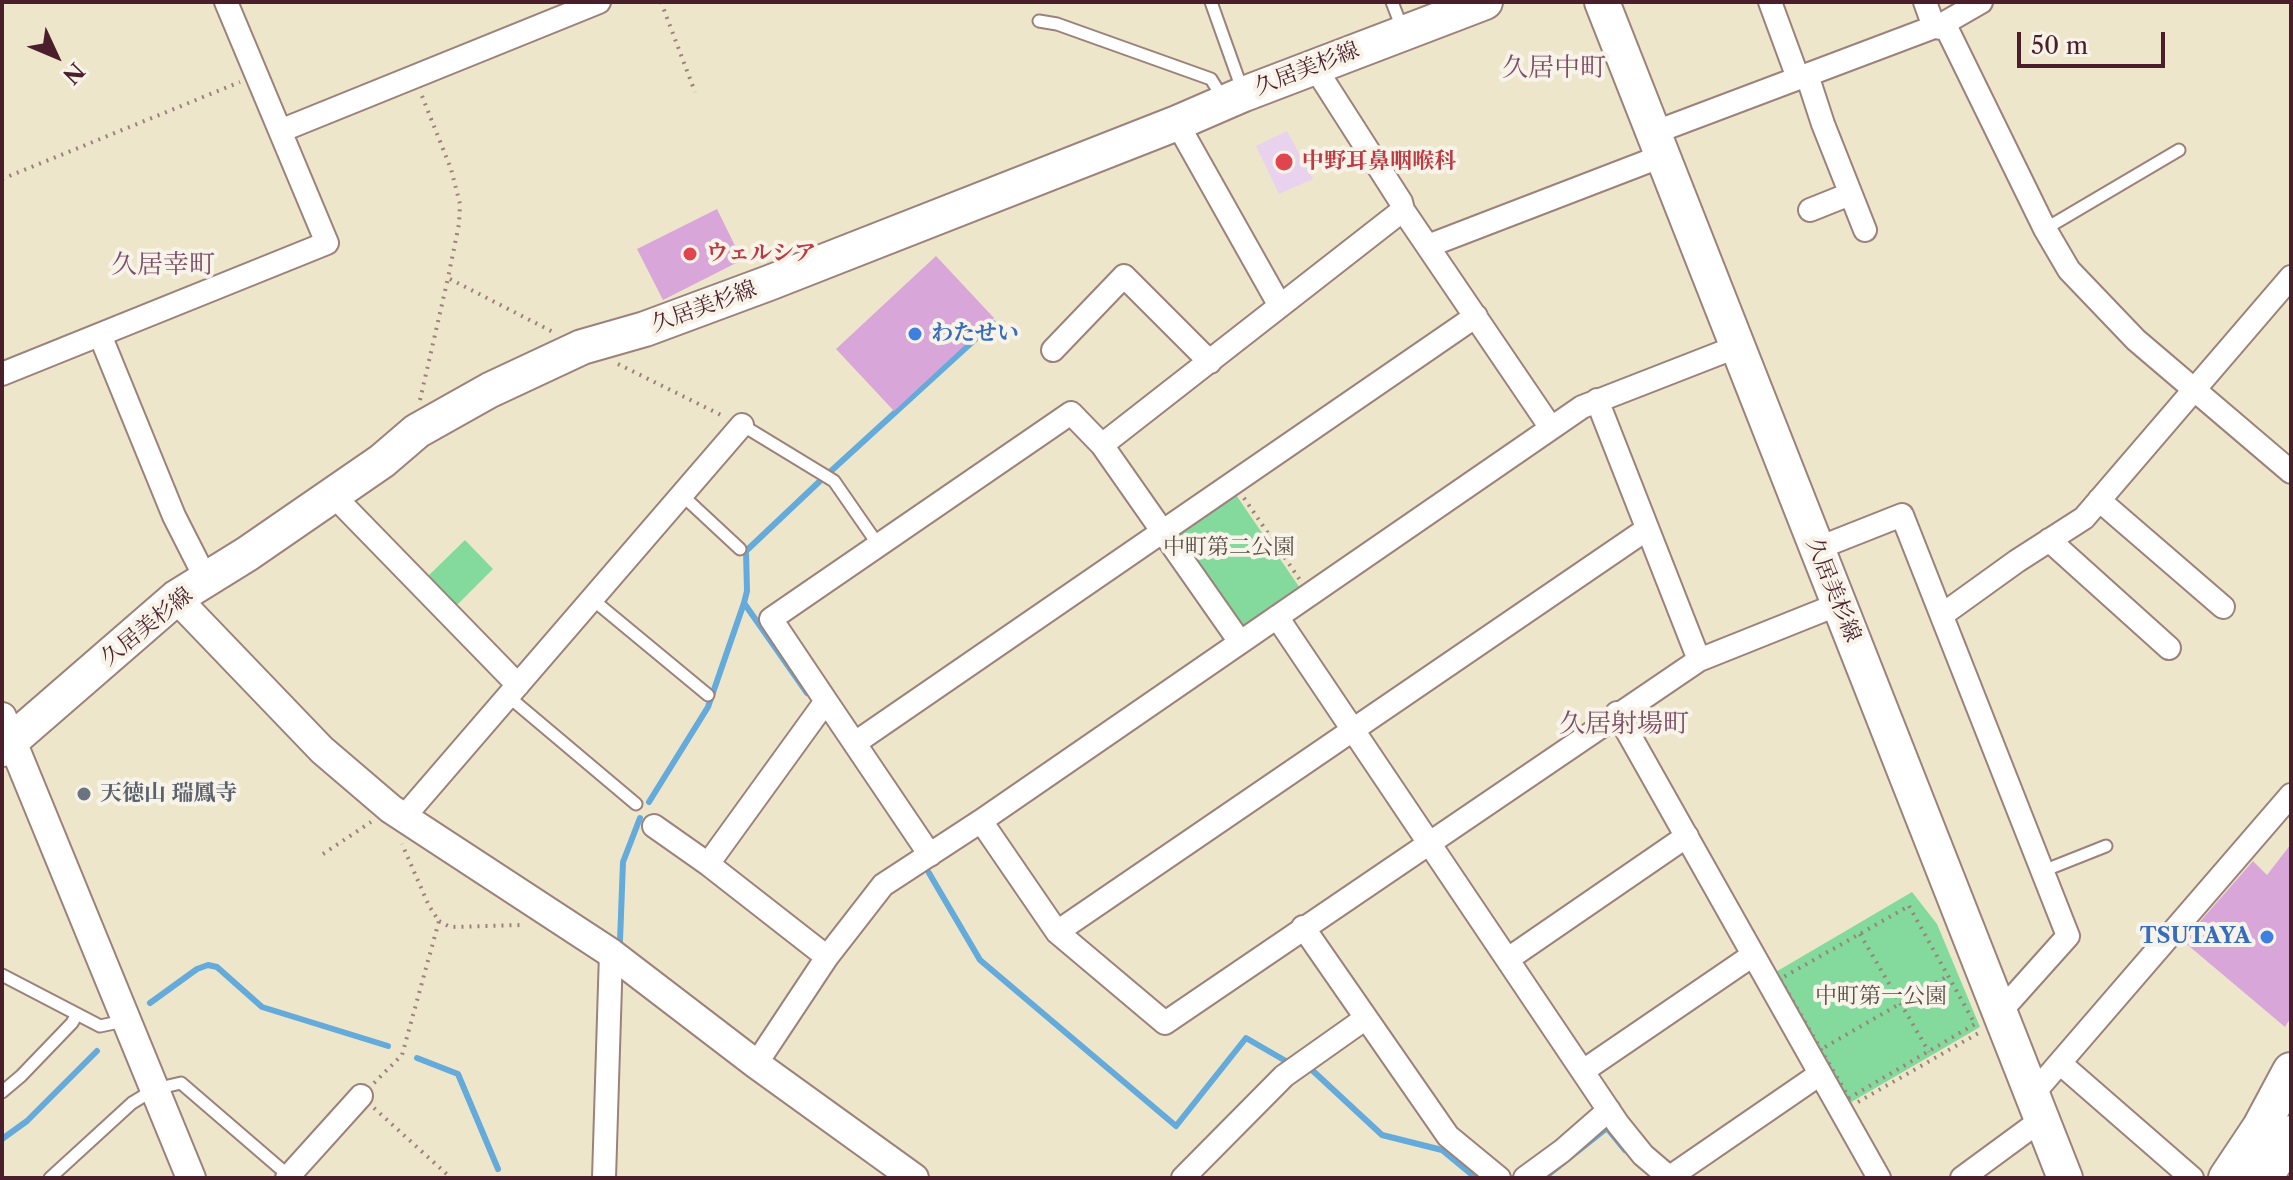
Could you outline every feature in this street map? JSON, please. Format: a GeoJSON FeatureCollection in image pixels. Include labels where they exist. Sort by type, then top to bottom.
{"type":"FeatureCollection","features":[{"type":"Feature","properties":{"kind":"highway"},"geometry":{"type":"LineString","coordinates":[[2227,1178],[2261,1127],[2291,1071]]}},
{"type":"Feature","properties":{"kind":"highway"},"geometry":{"type":"LineString","coordinates":[[2264,1178],[2291,1134]]}},
{"type":"Feature","properties":{"kind":"main road","name":"久居美杉線"},"geometry":{"type":"LineString","coordinates":[[5,735],[176,598],[207,581],[382,461],[417,431],[490,390],[582,347],[687,314],[1177,123],[1314,66],[1398,17],[1485,2]]}},
{"type":"Feature","properties":{"kind":"main road","name":"久居美杉線"},"geometry":{"type":"LineString","coordinates":[[1602,2],[1839,604],[1992,1021],[2037,1107],[2065,1178]]}},
{"type":"Feature","properties":{"kind":"street"},"geometry":{"type":"LineString","coordinates":[[2,374],[327,243],[226,2]]}},
{"type":"Feature","properties":{"kind":"street"},"geometry":{"type":"LineString","coordinates":[[280,131],[599,2]]}},
{"type":"Feature","properties":{"kind":"street"},"geometry":{"type":"LineString","coordinates":[[1770,2],[1865,230]]}},
{"type":"Feature","properties":{"kind":"street"},"geometry":{"type":"LineString","coordinates":[[1925,2],[1938,28]]}},
{"type":"Feature","properties":{"kind":"street"},"geometry":{"type":"LineString","coordinates":[[1428,246],[1657,145],[1803,76],[1938,28],[1981,2]]}},
{"type":"Feature","properties":{"kind":"street"},"geometry":{"type":"LineString","coordinates":[[1938,28],[1947,29],[1953,36],[2045,229],[2069,270],[2136,340],[2291,472]]}},
{"type":"Feature","properties":{"kind":"street"},"geometry":{"type":"LineString","coordinates":[[1314,66],[1401,202],[1403,210],[1551,428]]}},
{"type":"Feature","properties":{"kind":"street"},"geometry":{"type":"LineString","coordinates":[[1177,123],[1280,306]]}},
{"type":"Feature","properties":{"kind":"street"},"geometry":{"type":"LineString","coordinates":[[1810,210],[1850,194]]}},
{"type":"Feature","properties":{"kind":"street"},"geometry":{"type":"LineString","coordinates":[[1102,445],[1403,210]]}},
{"type":"Feature","properties":{"kind":"street"},"geometry":{"type":"LineString","coordinates":[[1053,350],[1124,276],[1210,362]]}},
{"type":"Feature","properties":{"kind":"street"},"geometry":{"type":"LineString","coordinates":[[1942,615],[2084,518],[2291,277]]}},
{"type":"Feature","properties":{"kind":"street"},"geometry":{"type":"LineString","coordinates":[[855,743],[1476,316]]}},
{"type":"Feature","properties":{"kind":"street"},"geometry":{"type":"LineString","coordinates":[[100,335],[174,516],[207,581]]}},
{"type":"Feature","properties":{"kind":"street"},"geometry":{"type":"LineString","coordinates":[[756,1064],[827,957],[883,885],[981,821],[1551,428],[1597,400],[1736,347]]}},
{"type":"Feature","properties":{"kind":"street"},"geometry":{"type":"LineString","coordinates":[[1597,400],[1699,660]]}},
{"type":"Feature","properties":{"kind":"street"},"geometry":{"type":"LineString","coordinates":[[930,855],[771,619],[1071,413],[1102,445],[1240,642]]}},
{"type":"Feature","properties":{"kind":"street"},"geometry":{"type":"LineString","coordinates":[[397,814],[514,691],[742,425]]}},
{"type":"Feature","properties":{"kind":"street"},"geometry":{"type":"LineString","coordinates":[[332,494],[514,691]]}},
{"type":"Feature","properties":{"kind":"street"},"geometry":{"type":"LineString","coordinates":[[2099,500],[2223,607]]}},
{"type":"Feature","properties":{"kind":"street"},"geometry":{"type":"LineString","coordinates":[[1816,549],[1902,515],[2068,936],[1992,1021]]}},
{"type":"Feature","properties":{"kind":"street"},"geometry":{"type":"LineString","coordinates":[[1057,932],[1647,529]]}},
{"type":"Feature","properties":{"kind":"street"},"geometry":{"type":"LineString","coordinates":[[2049,540],[2169,648]]}},
{"type":"Feature","properties":{"kind":"street"},"geometry":{"type":"LineString","coordinates":[[176,598],[322,750],[397,814],[611,953],[756,1064],[914,1178]]}},
{"type":"Feature","properties":{"kind":"street"},"geometry":{"type":"LineString","coordinates":[[981,821],[1057,932],[1165,1023],[1699,660],[1839,604]]}},
{"type":"Feature","properties":{"kind":"street"},"geometry":{"type":"LineString","coordinates":[[1277,617],[1609,1110],[1643,1155],[1670,1178],[1820,1074]]}},
{"type":"Feature","properties":{"kind":"street"},"geometry":{"type":"LineString","coordinates":[[708,864],[826,701]]}},
{"type":"Feature","properties":{"kind":"street"},"geometry":{"type":"LineString","coordinates":[[1617,713],[1879,1178]]}},
{"type":"Feature","properties":{"kind":"street"},"geometry":{"type":"LineString","coordinates":[[5,735],[191,1178]]}},
{"type":"Feature","properties":{"kind":"street"},"geometry":{"type":"LineString","coordinates":[[1962,1178],[2037,1107],[2061,1064],[2291,795]]}},
{"type":"Feature","properties":{"kind":"street"},"geometry":{"type":"LineString","coordinates":[[654,826],[827,957]]}},
{"type":"Feature","properties":{"kind":"street"},"geometry":{"type":"LineString","coordinates":[[1508,959],[1687,836]]}},
{"type":"Feature","properties":{"kind":"street"},"geometry":{"type":"LineString","coordinates":[[1303,927],[1448,1136],[1492,1176]]}},
{"type":"Feature","properties":{"kind":"street"},"geometry":{"type":"LineString","coordinates":[[604,1178],[611,953]]}},
{"type":"Feature","properties":{"kind":"street"},"geometry":{"type":"LineString","coordinates":[[1583,1071],[1753,955]]}},
{"type":"Feature","properties":{"kind":"street"},"geometry":{"type":"LineString","coordinates":[[1183,1178],[1300,1064],[1366,1018]]}},
{"type":"Feature","properties":{"kind":"street"},"geometry":{"type":"LineString","coordinates":[[2061,1064],[2192,1178]]}},
{"type":"Feature","properties":{"kind":"street"},"geometry":{"type":"LineString","coordinates":[[288,1177],[361,1096]]}},
{"type":"Feature","properties":{"kind":"street"},"geometry":{"type":"LineString","coordinates":[[1525,1178],[1609,1110]]}},
{"type":"Feature","properties":{"kind":"lane"},"geometry":{"type":"LineString","coordinates":[[1211,2],[1234,97]]}},
{"type":"Feature","properties":{"kind":"lane"},"geometry":{"type":"LineString","coordinates":[[1039,21],[1057,24],[1211,79],[1234,97]]}},
{"type":"Feature","properties":{"kind":"lane"},"geometry":{"type":"LineString","coordinates":[[2045,229],[2179,150]]}},
{"type":"Feature","properties":{"kind":"lane"},"geometry":{"type":"LineString","coordinates":[[742,425],[834,481],[879,546]]}},
{"type":"Feature","properties":{"kind":"lane"},"geometry":{"type":"LineString","coordinates":[[683,496],[740,549]]}},
{"type":"Feature","properties":{"kind":"lane"},"geometry":{"type":"LineString","coordinates":[[592,599],[708,695]]}},
{"type":"Feature","properties":{"kind":"lane"},"geometry":{"type":"LineString","coordinates":[[514,691],[636,804]]}},
{"type":"Feature","properties":{"kind":"lane"},"geometry":{"type":"LineString","coordinates":[[2043,871],[2106,846]]}},
{"type":"Feature","properties":{"kind":"lane"},"geometry":{"type":"LineString","coordinates":[[2,975],[100,1026],[125,1021]]}},
{"type":"Feature","properties":{"kind":"lane"},"geometry":{"type":"LineString","coordinates":[[2,1092],[72,1023],[77,1014]]}},
{"type":"Feature","properties":{"kind":"lane"},"geometry":{"type":"LineString","coordinates":[[50,1178],[132,1103],[155,1089],[181,1083],[288,1177]]}},
{"type":"Feature","properties":{"kind":"path"},"geometry":{"type":"LineString","coordinates":[[661,2],[695,92]]}},
{"type":"Feature","properties":{"kind":"path"},"geometry":{"type":"LineString","coordinates":[[2,179],[257,75]]}},
{"type":"Feature","properties":{"kind":"path"},"geometry":{"type":"LineString","coordinates":[[414,76],[451,169],[460,204],[448,278],[418,406],[417,431]]}},
{"type":"Feature","properties":{"kind":"path"},"geometry":{"type":"LineString","coordinates":[[448,278],[742,425]]}},
{"type":"Feature","properties":{"kind":"path"},"geometry":{"type":"LineString","coordinates":[[1233,482],[1310,595]]}},
{"type":"Feature","properties":{"kind":"path"},"geometry":{"type":"LineString","coordinates":[[323,854],[397,814],[402,844],[429,906],[439,921],[450,927],[565,924]]}},
{"type":"Feature","properties":{"kind":"path"},"geometry":{"type":"LineString","coordinates":[[1909,906],[1948,976],[1975,1024],[1849,1098],[1780,979],[1909,906]]}},
{"type":"Feature","properties":{"kind":"path"},"geometry":{"type":"LineString","coordinates":[[439,921],[402,1055],[361,1096],[451,1178]]}},
{"type":"Feature","properties":{"kind":"path"},"geometry":{"type":"LineString","coordinates":[[1860,934],[1929,1052]]}},
{"type":"Feature","properties":{"kind":"path"},"geometry":{"type":"LineString","coordinates":[[1821,1049],[1948,976]]}},
{"type":"Feature","properties":{"kind":"path"},"geometry":{"type":"LineString","coordinates":[[1842,1112],[1992,1021]]}},
{"type":"Feature","properties":{"kind":"shaded area","name":"中野耳鼻咽喉科"},"geometry":{"type":"Polygon","coordinates":[[[1287,131],[1313,179],[1279,194],[1256,146],[1287,131]]]}},
{"type":"Feature","properties":{"kind":"green space","name":"中町第二公園"},"geometry":{"type":"Polygon","coordinates":[[[1234,492],[1302,591],[1249,627],[1239,626],[1179,539],[1180,530],[1234,492]]]}},
{"type":"Feature","properties":{"kind":"green space"},"geometry":{"type":"Polygon","coordinates":[[[465,540],[493,569],[451,611],[422,582],[465,540]]]}},
{"type":"Feature","properties":{"kind":"green space","name":"中町第一公園"},"geometry":{"type":"Polygon","coordinates":[[[1912,892],[1937,924],[1980,1027],[1848,1104],[1774,973],[1912,892]]]}},
{"type":"Feature","properties":{"kind":"building","name":"ウェルシア"},"geometry":{"type":"Polygon","coordinates":[[[717,209],[742,260],[663,300],[637,249],[717,209]]]}},
{"type":"Feature","properties":{"kind":"building","name":"わたせい"},"geometry":{"type":"Polygon","coordinates":[[[936,256],[994,318],[894,411],[836,349],[936,256]]]}},
{"type":"Feature","properties":{"kind":"building"},"geometry":{"type":"Polygon","coordinates":[[[2291,844],[2291,1017],[2285,1027],[2183,941],[2253,861],[2267,875],[2291,844]]]}},
{"type":"Feature","properties":{"kind":"waterway"},"geometry":{"type":"LineString","coordinates":[[831,471],[993,323]]}},
{"type":"Feature","properties":{"kind":"waterway"},"geometry":{"type":"LineString","coordinates":[[649,802],[708,707],[747,591],[746,551],[820,481]]}},
{"type":"Feature","properties":{"kind":"waterway"},"geometry":{"type":"LineString","coordinates":[[744,603],[807,693]]}},
{"type":"Feature","properties":{"kind":"waterway"},"geometry":{"type":"LineString","coordinates":[[620,941],[623,862],[640,818]]}},
{"type":"Feature","properties":{"kind":"waterway"},"geometry":{"type":"LineString","coordinates":[[929,873],[980,960],[1176,1126],[1246,1038],[1291,1064]]}},
{"type":"Feature","properties":{"kind":"waterway"},"geometry":{"type":"LineString","coordinates":[[150,1003],[197,969],[208,965],[217,967],[262,1007],[388,1046]]}},
{"type":"Feature","properties":{"kind":"waterway"},"geometry":{"type":"LineString","coordinates":[[2,1139],[27,1121],[97,1051]]}},
{"type":"Feature","properties":{"kind":"waterway"},"geometry":{"type":"LineString","coordinates":[[417,1058],[458,1074],[498,1169]]}},
{"type":"Feature","properties":{"kind":"waterway"},"geometry":{"type":"LineString","coordinates":[[1305,1068],[1312,1070],[1382,1135],[1442,1150],[1476,1178]]}},
{"type":"Feature","properties":{"kind":"waterway"},"geometry":{"type":"LineString","coordinates":[[1544,1178],[1607,1128],[1625,1150]]}},
{"type":"Feature","properties":{"kind":"place","name":"中野耳鼻咽喉科"},"geometry":{"type":"Point","coordinates":[1284,162]}},
{"type":"Feature","properties":{"kind":"place","name":"ウェルシア"},"geometry":{"type":"Point","coordinates":[690,254]}},
{"type":"Feature","properties":{"kind":"place","name":"わたせい"},"geometry":{"type":"Point","coordinates":[915,334]}},
{"type":"Feature","properties":{"kind":"place","name":"天徳山 瑞鳳寺"},"geometry":{"type":"Point","coordinates":[84,794]}},
{"type":"Feature","properties":{"kind":"place","name":"TSUTAYA"},"geometry":{"type":"Point","coordinates":[2267,937]}},
{"type":"Feature","properties":{"kind":"district","name":"久居中町"},"geometry":{"type":"Point","coordinates":[1554,68]}},
{"type":"Feature","properties":{"kind":"district","name":"久居幸町"},"geometry":{"type":"Point","coordinates":[163,265]}},
{"type":"Feature","properties":{"kind":"district","name":"久居射場町"},"geometry":{"type":"Point","coordinates":[1624,724]}}]}
